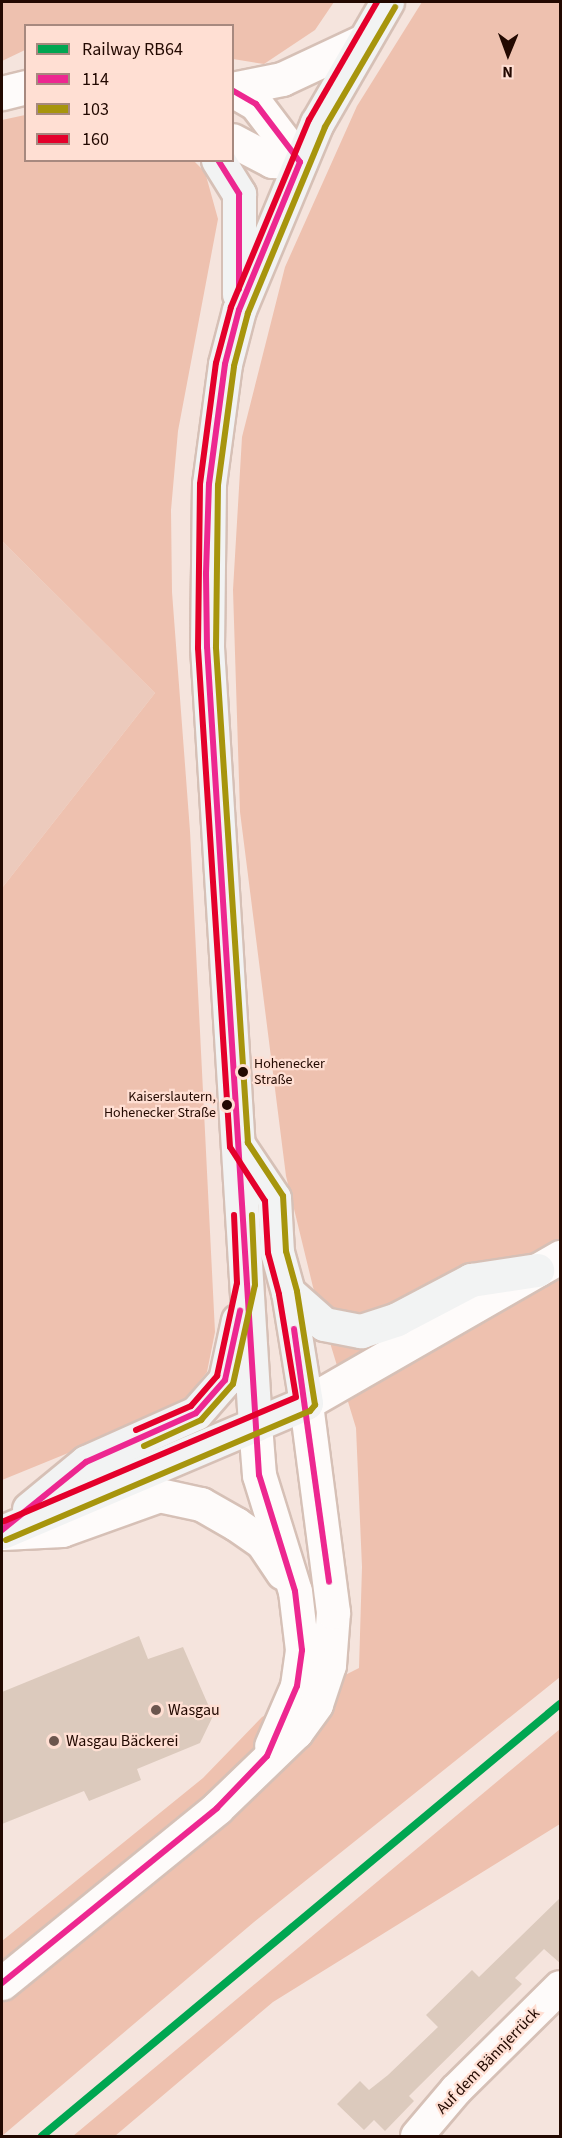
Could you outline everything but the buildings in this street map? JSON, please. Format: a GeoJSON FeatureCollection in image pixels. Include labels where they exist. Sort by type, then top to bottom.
{"type":"FeatureCollection","features":[{"type":"Feature","properties":{"kind":"main road"},"geometry":{"type":"LineString","coordinates":[[255,1425],[206,573],[215,427],[239,310],[317,123],[387,2]]}},
{"type":"Feature","properties":{"kind":"main road"},"geometry":{"type":"LineString","coordinates":[[219,162],[239,194],[239,310]]}},
{"type":"Feature","properties":{"kind":"main road"},"geometry":{"type":"LineString","coordinates":[[2,1532],[306,1403],[288,1292],[277,1252],[273,1198],[239,1146]]}},
{"type":"Feature","properties":{"kind":"main road"},"geometry":{"type":"LineString","coordinates":[[288,1292],[324,1324],[361,1331],[397,1319],[471,1280],[549,1263]]}},
{"type":"Feature","properties":{"kind":"main road"},"geometry":{"type":"LineString","coordinates":[[2,1532],[86,1462],[196,1413],[225,1380],[246,1284]]}},
{"type":"Feature","properties":{"kind":"street"},"geometry":{"type":"LineString","coordinates":[[234,89],[282,79],[363,40]]}},
{"type":"Feature","properties":{"kind":"street"},"geometry":{"type":"LineString","coordinates":[[2,93],[24,88]]}},
{"type":"Feature","properties":{"kind":"street"},"geometry":{"type":"LineString","coordinates":[[234,90],[256,104],[300,162]]}},
{"type":"Feature","properties":{"kind":"street"},"geometry":{"type":"LineString","coordinates":[[234,141],[272,161],[300,162]]}},
{"type":"Feature","properties":{"kind":"street"},"geometry":{"type":"LineString","coordinates":[[2,1983],[217,1808],[267,1756],[296,1732],[316,1704],[329,1665],[333,1612],[306,1403],[549,1263]]}},
{"type":"Feature","properties":{"kind":"street"},"geometry":{"type":"LineString","coordinates":[[255,1425],[259,1475],[295,1591],[302,1650],[297,1686],[279,1720],[267,1756]]}},
{"type":"Feature","properties":{"kind":"street"},"geometry":{"type":"LineString","coordinates":[[2,1532],[62,1530],[159,1495],[201,1504],[262,1542],[295,1591]]}},
{"type":"Feature","properties":{"kind":"street","name":"Auf dem Bännjerrück"},"geometry":{"type":"LineString","coordinates":[[417,2136],[456,2090],[561,1987]]}},
{"type":"Feature","properties":{"kind":"shaded area"},"geometry":{"type":"Polygon","coordinates":[[[2,2],[334,2],[315,30],[264,64],[234,59],[234,24],[24,24],[24,50],[2,61],[2,2]]]}},
{"type":"Feature","properties":{"kind":"shaded area"},"geometry":{"type":"Polygon","coordinates":[[[422,2],[560,2],[560,1677],[254,1922],[2,2136],[2,1941],[203,1778],[262,1717],[359,1668],[362,1567],[356,1428],[313,1287],[286,1176],[240,812],[233,590],[242,437],[285,267],[357,106],[422,2]]]}},
{"type":"Feature","properties":{"kind":"shaded area"},"geometry":{"type":"Polygon","coordinates":[[[24,115],[24,162],[195,162],[205,172],[218,219],[178,431],[171,510],[172,592],[190,831],[215,1332],[207,1372],[185,1399],[154,1418],[2,1480],[2,888],[155,693],[2,541],[2,120],[24,115]]]}},
{"type":"Feature","properties":{"kind":"shaded area"},"geometry":{"type":"Polygon","coordinates":[[[2,541],[155,693],[2,888],[2,541]]]}},
{"type":"Feature","properties":{"kind":"shaded area"},"geometry":{"type":"Polygon","coordinates":[[[560,1729],[560,1824],[273,2002],[115,2136],[73,2136],[560,1729]]]}},
{"type":"Feature","properties":{"kind":"rail line","name":"RB64"},"geometry":{"type":"LineString","coordinates":[[42,2136],[560,1704]]}},
{"type":"Feature","properties":{"kind":"transit line","name":"160"},"geometry":{"type":"LineString","coordinates":[[2,1522],[296,1397],[279,1294],[268,1253],[265,1201],[230,1147],[198,648],[200,484],[216,363],[231,307],[309,120],[377,2]]}},
{"type":"Feature","properties":{"kind":"transit line","name":"103"},"geometry":{"type":"LineString","coordinates":[[6,1540],[310,1411],[315,1405],[297,1291],[286,1251],[283,1196],[248,1143],[216,647],[218,485],[234,366],[248,313],[325,127],[395,7]]}},
{"type":"Feature","properties":{"kind":"transit line","name":"114"},"geometry":{"type":"LineString","coordinates":[[2,1983],[217,1808],[267,1756],[297,1686],[302,1650],[295,1591],[259,1475],[207,647],[206,573],[209,484],[225,364],[239,310],[300,162],[256,104],[234,91]]}},
{"type":"Feature","properties":{"kind":"transit line","name":"114"},"geometry":{"type":"LineString","coordinates":[[219,162],[239,194],[239,289]]}},
{"type":"Feature","properties":{"kind":"transit line","name":"160"},"geometry":{"type":"LineString","coordinates":[[136,1430],[191,1406],[217,1376],[237,1283],[234,1215]]}},
{"type":"Feature","properties":{"kind":"transit line","name":"103"},"geometry":{"type":"LineString","coordinates":[[144,1446],[201,1420],[233,1384],[255,1285],[252,1215]]}},
{"type":"Feature","properties":{"kind":"transit line","name":"114"},"geometry":{"type":"LineString","coordinates":[[2,1530],[86,1462],[196,1413],[225,1380],[240,1311]]}},
{"type":"Feature","properties":{"kind":"transit line","name":"114"},"geometry":{"type":"LineString","coordinates":[[294,1329],[329,1582]]}},
{"type":"Feature","properties":{"kind":"place","name":"Hohenecker Straße"},"geometry":{"type":"Point","coordinates":[243,1072]}},
{"type":"Feature","properties":{"kind":"place","name":"Kaiserslautern, Hohenecker Straße"},"geometry":{"type":"Point","coordinates":[227,1105]}},
{"type":"Feature","properties":{"kind":"place","name":"Wasgau"},"geometry":{"type":"Point","coordinates":[156,1710]}},
{"type":"Feature","properties":{"kind":"place","name":"Wasgau Bäckerei"},"geometry":{"type":"Point","coordinates":[54,1741]}}]}
